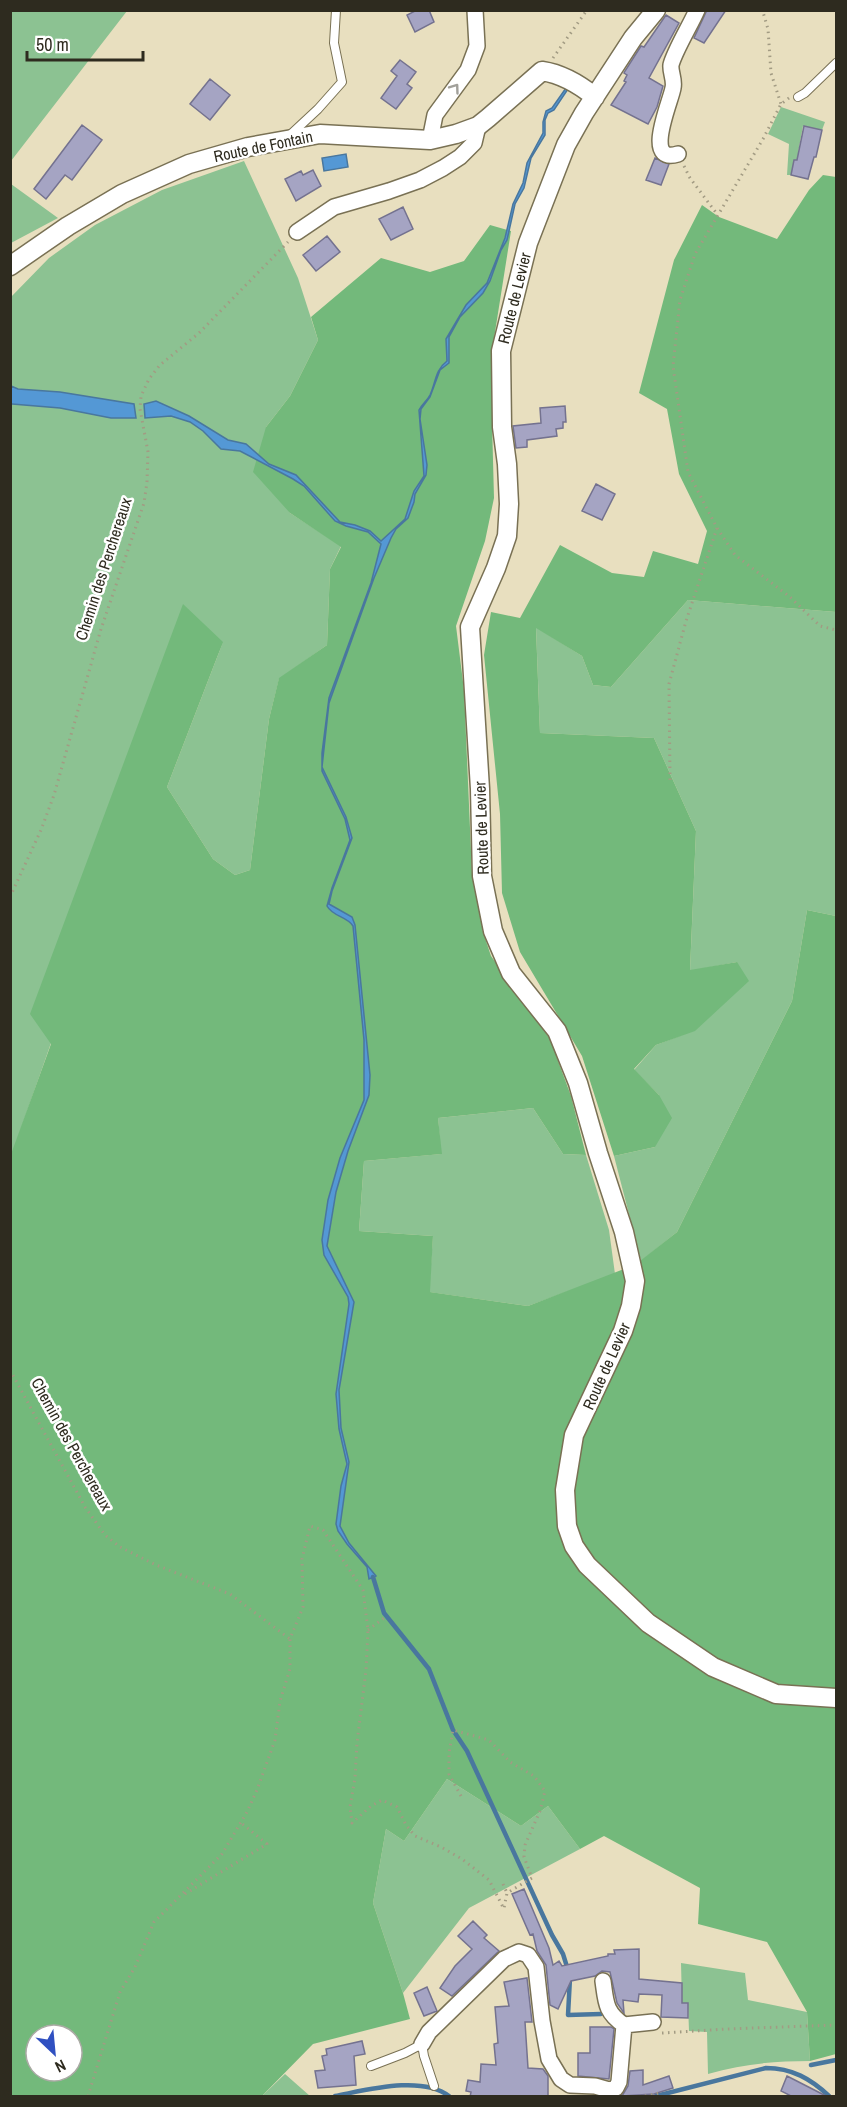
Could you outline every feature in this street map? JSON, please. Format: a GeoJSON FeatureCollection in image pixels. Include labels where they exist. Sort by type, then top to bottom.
{"type":"FeatureCollection","features":[{"type":"Feature","properties":{"kind":"street"},"geometry":{"type":"LineString","coordinates":[[430,140],[435,115],[468,70],[477,46],[475,10]]}},
{"type":"Feature","properties":{"kind":"street","name":"Route de Levier"},"geometry":{"type":"LineString","coordinates":[[656,10],[633,38],[584,112],[566,145],[532,232],[501,351],[502,427],[509,504],[507,536],[496,568],[470,627],[480,789],[482,876],[494,932],[511,973],[557,1031],[578,1083],[624,1232],[635,1281],[631,1306],[623,1331],[574,1435],[565,1490],[567,1526],[574,1546],[587,1565],[648,1623],[713,1666],[776,1694],[837,1698]]}},
{"type":"Feature","properties":{"kind":"street"},"geometry":{"type":"LineString","coordinates":[[678,154],[671,156],[666,154],[660,142],[666,109],[673,92],[671,66],[697,10]]}},
{"type":"Feature","properties":{"kind":"street","name":"Route de Fontain"},"geometry":{"type":"LineString","coordinates":[[10,266],[68,226],[122,194],[189,164],[286,139],[320,134],[430,140],[478,126],[550,72]]}},
{"type":"Feature","properties":{"kind":"street"},"geometry":{"type":"LineString","coordinates":[[550,72],[584,88],[595,97]]}},
{"type":"Feature","properties":{"kind":"street"},"geometry":{"type":"LineString","coordinates":[[297,232],[334,207],[420,180],[443,168],[474,144],[478,126]]}},
{"type":"Feature","properties":{"kind":"street"},"geometry":{"type":"LineString","coordinates":[[422,2044],[429,2031],[504,1959],[519,1952],[528,1954],[536,1967],[549,2059],[561,2079],[570,2085],[595,2086],[611,2094],[619,2082],[624,2025]]}},
{"type":"Feature","properties":{"kind":"street"},"geometry":{"type":"LineString","coordinates":[[603,1981],[606,2007],[616,2020],[624,2025],[653,2022]]}},
{"type":"Feature","properties":{"kind":"lane"},"geometry":{"type":"LineString","coordinates":[[286,139],[318,109],[342,82],[334,43],[336,10]]}},
{"type":"Feature","properties":{"kind":"lane"},"geometry":{"type":"LineString","coordinates":[[798,97],[837,63]]}},
{"type":"Feature","properties":{"kind":"lane"},"geometry":{"type":"LineString","coordinates":[[371,2066],[422,2044],[434,2086]]}},
{"type":"Feature","properties":{"kind":"path"},"geometry":{"type":"LineString","coordinates":[[550,72],[587,10]]}},
{"type":"Feature","properties":{"kind":"path"},"geometry":{"type":"LineString","coordinates":[[760,10],[763,12],[768,30],[771,74],[781,104],[695,254],[680,300],[673,366],[688,472],[717,528],[735,555],[790,597],[820,626],[837,630]]}},
{"type":"Feature","properties":{"kind":"path"},"geometry":{"type":"LineString","coordinates":[[678,154],[690,178],[717,214]]}},
{"type":"Feature","properties":{"kind":"path","name":"Chemin des Perchereaux"},"geometry":{"type":"LineString","coordinates":[[10,897],[41,830],[54,795],[101,629],[139,522],[147,482],[148,452],[140,409],[141,396],[148,379],[160,365],[199,333],[297,232]]}},
{"type":"Feature","properties":{"kind":"path"},"geometry":{"type":"LineString","coordinates":[[670,780],[669,684],[686,621],[717,528]]}},
{"type":"Feature","properties":{"kind":"path","name":"Chemin des Perchereaux"},"geometry":{"type":"LineString","coordinates":[[10,1370],[85,1507],[105,1535],[120,1547],[156,1565],[230,1594],[290,1639]]}},
{"type":"Feature","properties":{"kind":"path"},"geometry":{"type":"LineString","coordinates":[[88,2097],[120,1992],[135,1967],[154,1922],[222,1854],[257,1790],[275,1740],[279,1701],[290,1669],[290,1639],[303,1608],[302,1559],[310,1526],[323,1530],[363,1590],[368,1630],[366,1671],[350,1807],[352,1823],[371,1806],[382,1800],[396,1807],[406,1825],[416,1836],[462,1859],[489,1880],[504,1909],[507,1893],[503,1884]]}},
{"type":"Feature","properties":{"kind":"path"},"geometry":{"type":"LineString","coordinates":[[368,1630],[384,1618]]}},
{"type":"Feature","properties":{"kind":"path"},"geometry":{"type":"LineString","coordinates":[[461,1796],[449,1774],[449,1753],[453,1730],[489,1740],[510,1762],[534,1776],[545,1791],[540,1811],[525,1845],[524,1857],[532,1878],[507,1893]]}},
{"type":"Feature","properties":{"kind":"path"},"geometry":{"type":"LineString","coordinates":[[178,1898],[267,1844],[240,1822]]}},
{"type":"Feature","properties":{"kind":"path"},"geometry":{"type":"LineString","coordinates":[[653,2022],[657,2034],[837,2025]]}},
{"type":"Feature","properties":{"kind":"path"},"geometry":{"type":"LineString","coordinates":[[645,2097],[659,2093]]}},
{"type":"Feature","properties":{"kind":"green space"},"geometry":{"type":"Polygon","coordinates":[[[10,11],[127,11],[11,161],[10,11]]]}},
{"type":"Feature","properties":{"kind":"green space"},"geometry":{"type":"Polygon","coordinates":[[[781,107],[825,122],[822,130],[803,126],[798,153],[800,154],[791,175],[787,175],[789,144],[768,134],[781,107]]]}},
{"type":"Feature","properties":{"kind":"green space"},"geometry":{"type":"Polygon","coordinates":[[[244,161],[298,278],[318,340],[290,396],[266,427],[290,513],[341,546],[330,569],[327,645],[279,679],[269,719],[250,870],[235,875],[213,859],[167,787],[223,642],[51,1043],[11,1157],[11,297],[49,258],[95,225],[162,190],[244,161]]]}},
{"type":"Feature","properties":{"kind":"green space"},"geometry":{"type":"Polygon","coordinates":[[[823,175],[836,177],[836,612],[688,600],[611,687],[593,685],[582,656],[536,628],[540,733],[654,738],[696,831],[690,970],[737,962],[749,981],[695,1031],[656,1045],[634,1069],[659,1095],[672,1118],[655,1147],[614,1156],[582,1056],[520,952],[502,893],[500,814],[484,655],[491,612],[520,618],[560,545],[612,573],[644,577],[653,551],[698,564],[707,531],[679,474],[667,409],[639,393],[674,260],[702,205],[719,217],[777,239],[809,190],[823,175]]]}},
{"type":"Feature","properties":{"kind":"green space"},"geometry":{"type":"Polygon","coordinates":[[[11,184],[58,218],[11,243],[11,184]]]}},
{"type":"Feature","properties":{"kind":"green space"},"geometry":{"type":"Polygon","coordinates":[[[490,225],[511,231],[492,351],[494,498],[485,541],[456,626],[464,690],[472,874],[483,932],[491,956],[550,1039],[571,1096],[586,1155],[563,1154],[533,1108],[438,1118],[442,1154],[364,1161],[359,1231],[433,1236],[430,1292],[528,1306],[624,1269],[627,1281],[616,1328],[566,1432],[559,1528],[709,1674],[836,1706],[836,2054],[810,2061],[807,2012],[767,1942],[698,1924],[700,1888],[604,1836],[580,1849],[548,1806],[521,1826],[447,1779],[404,1841],[386,1829],[373,1903],[410,2019],[313,2044],[262,2096],[11,2096],[10,1157],[51,1044],[30,1014],[183,604],[223,642],[167,787],[213,859],[235,875],[250,870],[269,719],[279,678],[327,645],[330,569],[341,547],[290,513],[253,472],[266,427],[290,396],[318,340],[311,317],[381,258],[430,272],[464,261],[490,225]]]}},
{"type":"Feature","properties":{"kind":"green space"},"geometry":{"type":"Polygon","coordinates":[[[688,600],[836,612],[836,916],[807,910],[792,1001],[677,1232],[641,1261],[614,1156],[655,1147],[659,1095],[634,1070],[656,1045],[695,1030],[737,962],[690,971],[696,831],[654,738],[540,733],[536,627],[582,656],[593,685],[611,687],[688,600]]]}},
{"type":"Feature","properties":{"kind":"green space"},"geometry":{"type":"Polygon","coordinates":[[[807,910],[836,916],[836,1689],[778,1685],[717,1658],[653,1616],[594,1559],[583,1542],[576,1524],[574,1490],[583,1437],[632,1335],[640,1308],[644,1280],[640,1261],[677,1232],[792,1001],[807,910]]]}},
{"type":"Feature","properties":{"kind":"green space"},"geometry":{"type":"Polygon","coordinates":[[[533,1108],[563,1154],[586,1155],[609,1230],[615,1274],[528,1306],[429,1292],[433,1236],[359,1231],[364,1161],[441,1154],[438,1118],[533,1108]]]}},
{"type":"Feature","properties":{"kind":"green space"},"geometry":{"type":"Polygon","coordinates":[[[447,1779],[521,1826],[548,1806],[580,1849],[469,1908],[403,1993],[373,1903],[386,1829],[404,1841],[447,1779]]]}},
{"type":"Feature","properties":{"kind":"green space"},"geometry":{"type":"Polygon","coordinates":[[[681,1963],[745,1973],[748,2000],[807,2012],[810,2061],[759,2064],[708,2074],[707,2032],[689,2031],[688,2004],[682,2003],[681,1963]]]}},
{"type":"Feature","properties":{"kind":"green space"},"geometry":{"type":"Polygon","coordinates":[[[285,2074],[310,2096],[262,2096],[285,2074]]]}},
{"type":"Feature","properties":{"kind":"water"},"geometry":{"type":"Polygon","coordinates":[[[566,88],[568,89],[545,120],[545,135],[531,158],[524,188],[515,204],[507,240],[490,281],[483,293],[460,317],[449,337],[449,363],[440,370],[430,397],[421,409],[426,475],[415,494],[408,518],[396,529],[391,538],[374,578],[329,703],[322,767],[329,698],[371,583],[381,544],[368,532],[335,521],[304,486],[240,451],[221,449],[190,422],[171,416],[145,418],[144,404],[156,401],[189,416],[228,440],[246,444],[269,464],[296,475],[340,522],[370,531],[381,541],[405,519],[414,491],[424,476],[419,410],[430,395],[440,368],[447,361],[446,339],[466,305],[487,283],[505,238],[513,204],[523,183],[527,163],[543,133],[546,111],[552,108],[566,88]]]}},
{"type":"Feature","properties":{"kind":"water"},"geometry":{"type":"Polygon","coordinates":[[[346,154],[348,167],[324,171],[322,158],[346,154]]]}},
{"type":"Feature","properties":{"kind":"water"},"geometry":{"type":"Polygon","coordinates":[[[11,386],[18,389],[60,392],[134,404],[136,418],[111,418],[60,408],[11,404],[11,386]]]}},
{"type":"Feature","properties":{"kind":"water"},"geometry":{"type":"Polygon","coordinates":[[[322,767],[346,817],[352,838],[329,904],[352,917],[355,925],[370,1075],[369,1095],[348,1151],[336,1192],[327,1246],[354,1302],[339,1390],[341,1428],[349,1462],[340,1526],[349,1543],[376,1576],[369,1579],[367,1567],[347,1544],[336,1524],[341,1486],[347,1464],[339,1429],[336,1394],[349,1304],[348,1297],[324,1255],[322,1240],[328,1200],[340,1158],[364,1100],[364,1040],[353,926],[327,906],[332,888],[350,840],[345,819],[322,767]]]}},
{"type":"Feature","properties":{"kind":"building"},"geometry":{"type":"Polygon","coordinates":[[[417,10],[429,10],[434,22],[415,32],[407,15],[417,10]]]}},
{"type":"Feature","properties":{"kind":"building"},"geometry":{"type":"Polygon","coordinates":[[[707,10],[726,10],[704,43],[694,38],[707,10]]]}},
{"type":"Feature","properties":{"kind":"building"},"geometry":{"type":"Polygon","coordinates":[[[666,15],[679,23],[649,78],[663,86],[657,107],[648,124],[611,105],[626,82],[624,81],[627,75],[625,71],[641,46],[644,47],[666,15]]]}},
{"type":"Feature","properties":{"kind":"building"},"geometry":{"type":"Polygon","coordinates":[[[400,60],[416,72],[407,84],[412,88],[396,109],[381,98],[397,76],[391,71],[400,60]]]}},
{"type":"Feature","properties":{"kind":"building"},"geometry":{"type":"Polygon","coordinates":[[[210,79],[230,95],[210,120],[190,104],[210,79]]]}},
{"type":"Feature","properties":{"kind":"building"},"geometry":{"type":"Polygon","coordinates":[[[82,125],[102,140],[72,180],[65,175],[46,199],[34,189],[82,125]]]}},
{"type":"Feature","properties":{"kind":"building"},"geometry":{"type":"Polygon","coordinates":[[[804,126],[822,130],[808,179],[791,175],[794,160],[797,160],[804,126]]]}},
{"type":"Feature","properties":{"kind":"building"},"geometry":{"type":"Polygon","coordinates":[[[655,158],[669,164],[661,185],[646,180],[655,158]]]}},
{"type":"Feature","properties":{"kind":"building"},"geometry":{"type":"Polygon","coordinates":[[[313,170],[321,186],[296,201],[285,179],[301,171],[303,175],[313,170]]]}},
{"type":"Feature","properties":{"kind":"building"},"geometry":{"type":"Polygon","coordinates":[[[403,207],[413,229],[391,240],[379,219],[403,207]]]}},
{"type":"Feature","properties":{"kind":"building"},"geometry":{"type":"Polygon","coordinates":[[[327,236],[340,252],[316,271],[303,255],[327,236]]]}},
{"type":"Feature","properties":{"kind":"building"},"geometry":{"type":"Polygon","coordinates":[[[565,406],[566,422],[563,422],[563,428],[556,429],[557,436],[527,440],[527,447],[516,448],[513,426],[541,423],[540,408],[565,406]]]}},
{"type":"Feature","properties":{"kind":"building"},"geometry":{"type":"Polygon","coordinates":[[[596,484],[615,494],[602,520],[582,511],[596,484]]]}},
{"type":"Feature","properties":{"kind":"building"},"geometry":{"type":"Polygon","coordinates":[[[524,1889],[549,1948],[553,1965],[559,1961],[562,1966],[608,1956],[608,1954],[615,1954],[614,1950],[639,1949],[639,1979],[682,1983],[682,2003],[688,2003],[688,2018],[661,2017],[662,1995],[639,1994],[638,2002],[623,2000],[624,2013],[617,2003],[610,1972],[602,1971],[595,1976],[571,1981],[558,2009],[550,2005],[546,1965],[537,1951],[533,1934],[530,1935],[512,1894],[524,1889]]]}},
{"type":"Feature","properties":{"kind":"building"},"geometry":{"type":"Polygon","coordinates":[[[473,1921],[487,1935],[484,1938],[499,1951],[452,1996],[440,1988],[455,1966],[472,1949],[458,1936],[473,1921]]]}},
{"type":"Feature","properties":{"kind":"building"},"geometry":{"type":"Polygon","coordinates":[[[527,1978],[532,2022],[525,2022],[528,2068],[543,2069],[548,2076],[548,2097],[470,2097],[471,2092],[466,2091],[468,2080],[480,2082],[481,2064],[496,2065],[494,2044],[498,2043],[495,2007],[509,2006],[504,1982],[527,1978]]]}},
{"type":"Feature","properties":{"kind":"building"},"geometry":{"type":"Polygon","coordinates":[[[427,1987],[437,2011],[424,2016],[414,1993],[427,1987]]]}},
{"type":"Feature","properties":{"kind":"building"},"geometry":{"type":"Polygon","coordinates":[[[590,2027],[614,2029],[609,2079],[578,2076],[578,2053],[590,2053],[590,2027]]]}},
{"type":"Feature","properties":{"kind":"building"},"geometry":{"type":"Polygon","coordinates":[[[362,2041],[365,2054],[354,2056],[356,2085],[318,2088],[315,2071],[325,2070],[322,2056],[327,2055],[326,2049],[362,2041]]]}},
{"type":"Feature","properties":{"kind":"building"},"geometry":{"type":"Polygon","coordinates":[[[643,2070],[643,2085],[669,2076],[673,2088],[654,2094],[622,2096],[628,2086],[630,2071],[643,2070]]]}},
{"type":"Feature","properties":{"kind":"building"},"geometry":{"type":"Polygon","coordinates":[[[787,2076],[828,2097],[793,2097],[781,2091],[787,2076]]]}},
{"type":"Feature","properties":{"kind":"waterway"},"geometry":{"type":"LineString","coordinates":[[373,1577],[384,1613],[429,1669],[453,1730],[467,1751],[552,1935],[563,1954],[568,1970]]}},
{"type":"Feature","properties":{"kind":"waterway"},"geometry":{"type":"LineString","coordinates":[[570,1978],[568,2015],[601,2014]]}},
{"type":"Feature","properties":{"kind":"waterway"},"geometry":{"type":"LineString","coordinates":[[811,2065],[836,2060]]}},
{"type":"Feature","properties":{"kind":"waterway"},"geometry":{"type":"LineString","coordinates":[[656,2096],[766,2068],[793,2072],[815,2084],[829,2096]]}},
{"type":"Feature","properties":{"kind":"waterway"},"geometry":{"type":"LineString","coordinates":[[335,2096],[409,2085],[424,2086],[449,2096]]}}]}
